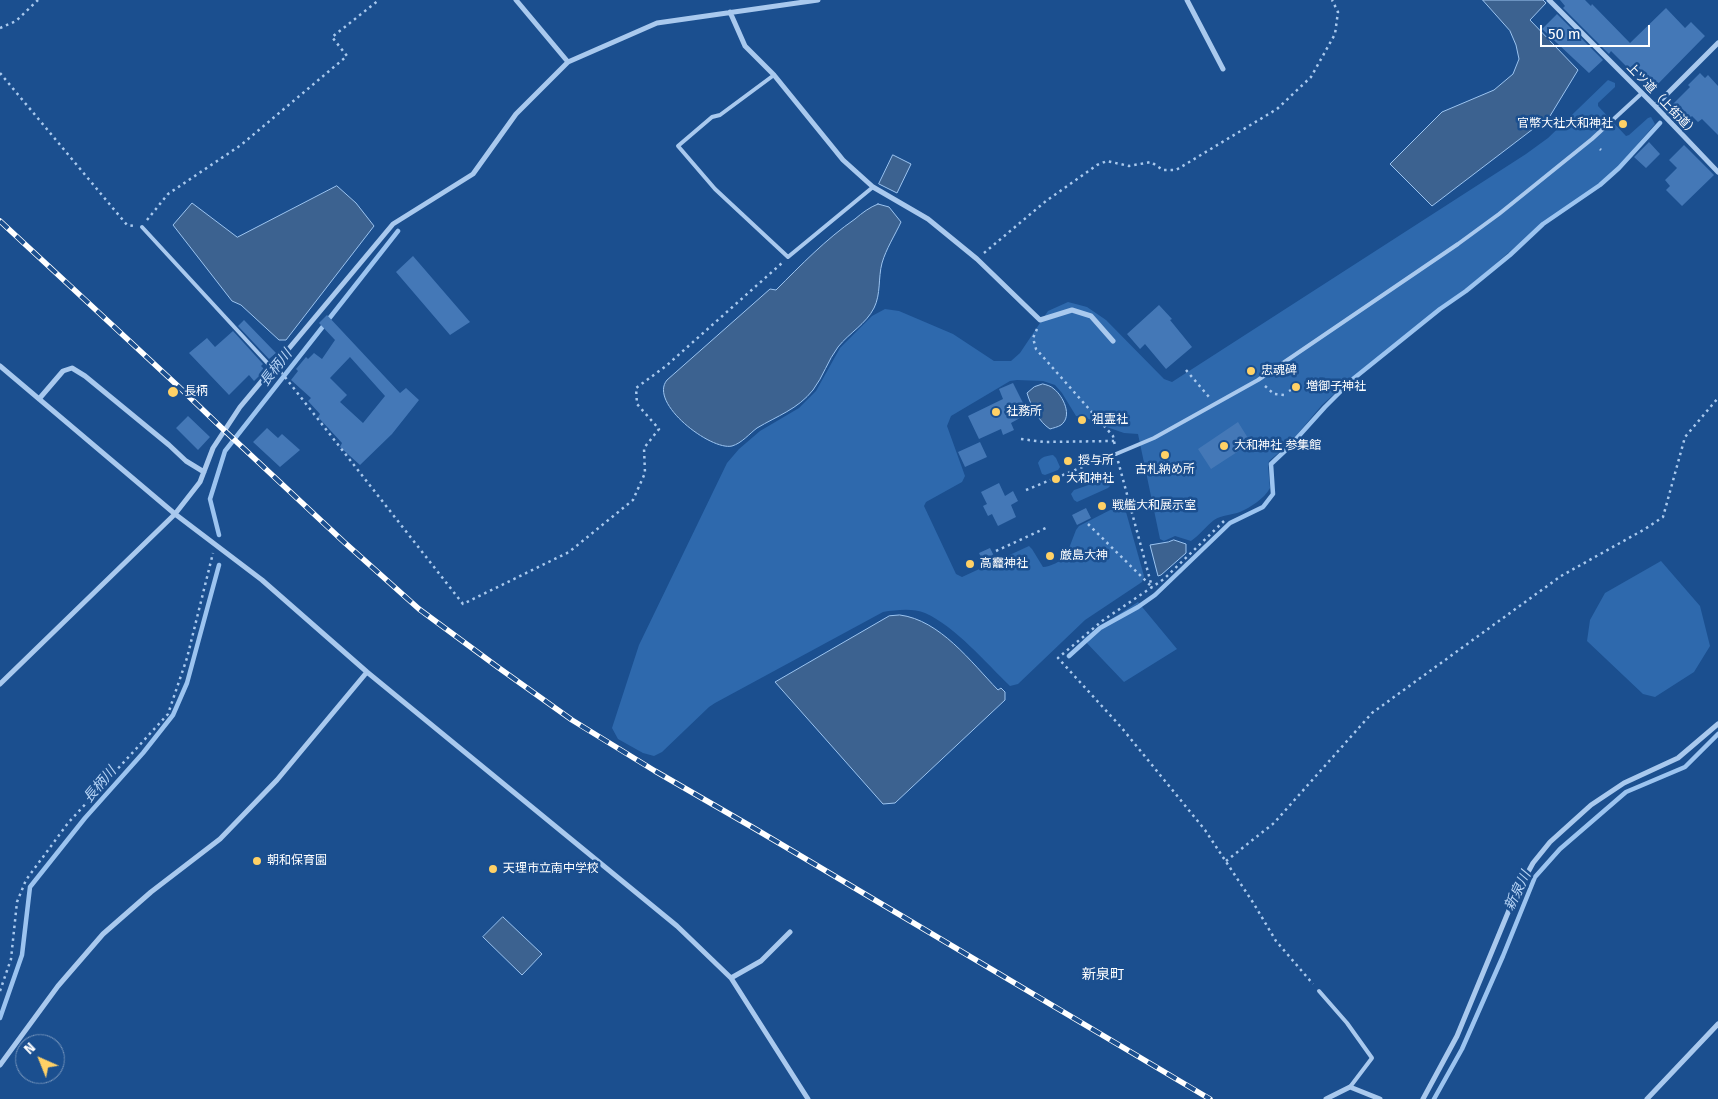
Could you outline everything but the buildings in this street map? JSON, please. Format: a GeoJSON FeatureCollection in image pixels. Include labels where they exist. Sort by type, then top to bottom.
{"type":"FeatureCollection","features":[{"type":"Feature","properties":{"kind":"street"},"geometry":{"type":"LineString","coordinates":[[516,0],[568,62]]}},
{"type":"Feature","properties":{"kind":"street"},"geometry":{"type":"LineString","coordinates":[[0,684],[175,514],[200,482],[213,448],[240,407],[393,224],[473,174],[516,114],[568,62],[657,23],[818,0]]}},
{"type":"Feature","properties":{"kind":"street"},"geometry":{"type":"LineString","coordinates":[[1187,0],[1223,69]]}},
{"type":"Feature","properties":{"kind":"street","name":"上ツ道（上街道）"},"geometry":{"type":"LineString","coordinates":[[1549,0],[1718,172]]}},
{"type":"Feature","properties":{"kind":"street"},"geometry":{"type":"LineString","coordinates":[[730,12],[745,46],[774,75],[843,160],[873,187],[928,219],[977,258],[1040,320],[1072,310],[1091,316],[1112,341]]}},
{"type":"Feature","properties":{"kind":"street"},"geometry":{"type":"LineString","coordinates":[[1655,106],[1718,43]]}},
{"type":"Feature","properties":{"kind":"street"},"geometry":{"type":"LineString","coordinates":[[0,366],[175,514],[262,580],[367,672],[677,926],[731,978],[808,1099]]}},
{"type":"Feature","properties":{"kind":"street"},"geometry":{"type":"LineString","coordinates":[[39,399],[63,370],[72,368],[85,376],[186,461],[204,472]]}},
{"type":"Feature","properties":{"kind":"street"},"geometry":{"type":"LineString","coordinates":[[0,1065],[58,986],[103,934],[151,892],[220,839],[277,780],[367,672]]}},
{"type":"Feature","properties":{"kind":"street"},"geometry":{"type":"LineString","coordinates":[[1423,1099],[1457,1036],[1514,898],[1532,863],[1550,842],[1591,805],[1624,783],[1678,758],[1718,724]]}},
{"type":"Feature","properties":{"kind":"street"},"geometry":{"type":"LineString","coordinates":[[731,978],[761,961],[790,932]]}},
{"type":"Feature","properties":{"kind":"street"},"geometry":{"type":"LineString","coordinates":[[1647,1099],[1718,1024]]}},
{"type":"Feature","properties":{"kind":"street"},"geometry":{"type":"LineString","coordinates":[[1326,1099],[1350,1087],[1380,1099]]}},
{"type":"Feature","properties":{"kind":"lane"},"geometry":{"type":"LineString","coordinates":[[774,75],[720,115],[712,116],[678,146],[716,189],[788,257],[873,187]]}},
{"type":"Feature","properties":{"kind":"lane"},"geometry":{"type":"LineString","coordinates":[[1116,454],[1154,438],[1258,380],[1499,214],[1592,139],[1642,93]]}},
{"type":"Feature","properties":{"kind":"lane"},"geometry":{"type":"LineString","coordinates":[[142,227],[272,368]]}},
{"type":"Feature","properties":{"kind":"lane"},"geometry":{"type":"LineString","coordinates":[[1319,990],[1347,1023],[1372,1058],[1350,1087]]}},
{"type":"Feature","properties":{"kind":"path"},"geometry":{"type":"LineString","coordinates":[[0,28],[16,21],[38,0]]}},
{"type":"Feature","properties":{"kind":"path"},"geometry":{"type":"LineString","coordinates":[[0,73],[127,225],[142,227],[168,194],[241,145],[347,56],[332,36],[379,0]]}},
{"type":"Feature","properties":{"kind":"path"},"geometry":{"type":"LineString","coordinates":[[977,258],[1046,201],[1097,165],[1107,161],[1129,166],[1151,162],[1163,170],[1176,170],[1277,109],[1311,77],[1335,34],[1338,12],[1332,0]]}},
{"type":"Feature","properties":{"kind":"path"},"geometry":{"type":"LineString","coordinates":[[280,371],[463,604],[569,552],[633,500],[645,473],[644,448],[660,429],[637,404],[636,388],[666,366],[788,257]]}},
{"type":"Feature","properties":{"kind":"path"},"geometry":{"type":"LineString","coordinates":[[1040,320],[1033,338],[1036,349],[1113,436],[1116,454],[1152,588]]}},
{"type":"Feature","properties":{"kind":"path"},"geometry":{"type":"LineString","coordinates":[[1186,370],[1214,404]]}},
{"type":"Feature","properties":{"kind":"path"},"geometry":{"type":"LineString","coordinates":[[1258,380],[1274,394],[1284,395]]}},
{"type":"Feature","properties":{"kind":"path"},"geometry":{"type":"LineString","coordinates":[[1226,861],[1274,823],[1372,713],[1561,576],[1663,517],[1685,437],[1718,398]]}},
{"type":"Feature","properties":{"kind":"path"},"geometry":{"type":"LineString","coordinates":[[1021,439],[1044,442],[1114,441]]}},
{"type":"Feature","properties":{"kind":"path"},"geometry":{"type":"LineString","coordinates":[[1026,490],[1116,454]]}},
{"type":"Feature","properties":{"kind":"path"},"geometry":{"type":"LineString","coordinates":[[1224,521],[1164,580],[1102,621],[1058,658],[1161,774],[1205,830],[1276,941],[1319,990]]}},
{"type":"Feature","properties":{"kind":"path"},"geometry":{"type":"LineString","coordinates":[[1088,524],[1152,588]]}},
{"type":"Feature","properties":{"kind":"path"},"geometry":{"type":"LineString","coordinates":[[996,552],[1048,527]]}},
{"type":"Feature","properties":{"kind":"path"},"geometry":{"type":"LineString","coordinates":[[0,992],[10,958],[17,902],[26,880],[68,823],[168,714],[186,658],[215,544]]}},
{"type":"Feature","properties":{"kind":"shaded area"},"geometry":{"type":"Polygon","coordinates":[[[1483,0],[1543,0],[1546,3],[1530,20],[1578,70],[1550,116],[1432,206],[1390,164],[1442,112],[1494,90],[1513,74],[1519,59],[1516,45],[1510,31],[1483,0]]]}},
{"type":"Feature","properties":{"kind":"shaded area"},"geometry":{"type":"Polygon","coordinates":[[[1608,80],[1615,83],[1615,87],[1598,103],[1598,106],[1626,136],[1648,118],[1651,117],[1655,124],[1618,167],[1599,184],[1543,223],[1465,290],[1439,308],[1352,378],[1322,405],[1289,444],[1269,461],[1270,488],[1264,496],[1244,510],[1214,520],[1191,541],[1175,536],[1164,541],[1160,539],[1138,434],[1124,433],[1098,424],[1085,417],[1076,416],[1055,385],[1043,381],[1010,381],[951,416],[947,426],[965,476],[962,482],[926,502],[924,506],[956,574],[962,577],[1029,546],[1043,567],[1052,565],[1066,556],[1079,526],[1118,506],[1126,512],[1144,576],[1142,582],[1085,620],[1018,684],[1010,686],[970,646],[937,619],[915,610],[888,611],[715,703],[662,752],[654,756],[643,753],[618,739],[612,728],[639,645],[727,463],[739,449],[760,431],[799,408],[816,391],[840,348],[872,316],[885,309],[899,311],[953,334],[994,361],[1011,361],[1020,353],[1048,311],[1068,302],[1087,307],[1106,320],[1164,379],[1172,382],[1526,154],[1548,138],[1608,80]]]}},
{"type":"Feature","properties":{"kind":"shaded area"},"geometry":{"type":"Polygon","coordinates":[[[893,155],[911,164],[897,193],[879,184],[893,155]]]}},
{"type":"Feature","properties":{"kind":"shaded area"},"geometry":{"type":"Polygon","coordinates":[[[337,186],[356,203],[374,226],[286,340],[279,340],[241,305],[232,301],[173,225],[192,203],[237,237],[337,186]]]}},
{"type":"Feature","properties":{"kind":"shaded area"},"geometry":{"type":"Polygon","coordinates":[[[878,204],[889,207],[901,222],[882,263],[876,303],[867,319],[838,347],[820,380],[807,397],[732,446],[722,446],[710,441],[684,424],[666,401],[663,390],[667,380],[770,289],[776,290],[834,235],[866,210],[878,204]]]}},
{"type":"Feature","properties":{"kind":"shaded area"},"geometry":{"type":"Polygon","coordinates":[[[1043,384],[1052,387],[1057,392],[1063,401],[1066,412],[1065,421],[1061,425],[1050,429],[1036,413],[1027,393],[1034,387],[1043,384]]]}},
{"type":"Feature","properties":{"kind":"shaded area"},"geometry":{"type":"Polygon","coordinates":[[[1053,455],[1060,467],[1058,470],[1045,475],[1042,474],[1039,461],[1044,457],[1053,455]]]}},
{"type":"Feature","properties":{"kind":"shaded area"},"geometry":{"type":"Polygon","coordinates":[[[1106,479],[1109,481],[1110,486],[1108,488],[1077,502],[1074,500],[1071,494],[1074,490],[1106,479]]]}},
{"type":"Feature","properties":{"kind":"shaded area"},"geometry":{"type":"Polygon","coordinates":[[[1174,540],[1186,544],[1186,553],[1158,576],[1150,545],[1174,540]]]}},
{"type":"Feature","properties":{"kind":"shaded area"},"geometry":{"type":"Polygon","coordinates":[[[1661,561],[1700,606],[1710,646],[1694,672],[1655,697],[1643,694],[1587,641],[1590,620],[1605,593],[1661,561]]]}},
{"type":"Feature","properties":{"kind":"shaded area"},"geometry":{"type":"Polygon","coordinates":[[[1138,602],[1177,649],[1124,682],[1083,639],[1138,602]]]}},
{"type":"Feature","properties":{"kind":"shaded area"},"geometry":{"type":"Polygon","coordinates":[[[900,615],[928,625],[954,644],[998,690],[1001,688],[1005,692],[1005,700],[895,803],[883,804],[775,682],[889,616],[900,615]]]}},
{"type":"Feature","properties":{"kind":"shaded area"},"geometry":{"type":"Polygon","coordinates":[[[503,917],[542,954],[522,975],[483,937],[503,917]]]}},
{"type":"Feature","properties":{"kind":"waterway"},"geometry":{"type":"LineString","coordinates":[[1069,656],[1100,628],[1138,607],[1155,595],[1230,523],[1263,507],[1273,494],[1271,464],[1353,379],[1440,309],[1466,291],[1510,255],[1543,224],[1600,185],[1619,168],[1660,123]]}},
{"type":"Feature","properties":{"kind":"waterway","name":"長柄川"},"geometry":{"type":"LineString","coordinates":[[219,535],[210,499],[225,451],[398,231]]}},
{"type":"Feature","properties":{"kind":"waterway","name":"長柄川"},"geometry":{"type":"LineString","coordinates":[[0,1018],[22,955],[30,887],[85,818],[143,753],[173,715],[187,683],[219,565]]}},
{"type":"Feature","properties":{"kind":"waterway","name":"新泉川"},"geometry":{"type":"LineString","coordinates":[[1434,1099],[1462,1049],[1535,877],[1560,849],[1626,792],[1685,767],[1718,734]]}},
{"type":"Feature","properties":{"kind":"railway"},"geometry":{"type":"LineString","coordinates":[[0,221],[344,542],[419,609],[499,668],[572,720],[655,771],[1210,1099]]}},
{"type":"Feature","properties":{"kind":"place","name":"官幣大社大和神社"},"geometry":{"type":"Point","coordinates":[1623,124]}},
{"type":"Feature","properties":{"kind":"place","name":"忠魂碑"},"geometry":{"type":"Point","coordinates":[1251,371]}},
{"type":"Feature","properties":{"kind":"place","name":"増御子神社"},"geometry":{"type":"Point","coordinates":[1296,387]}},
{"type":"Feature","properties":{"kind":"place","name":"長柄"},"geometry":{"type":"Point","coordinates":[173,392]}},
{"type":"Feature","properties":{"kind":"place","name":"社務所"},"geometry":{"type":"Point","coordinates":[996,412]}},
{"type":"Feature","properties":{"kind":"place","name":"祖霊社"},"geometry":{"type":"Point","coordinates":[1082,420]}},
{"type":"Feature","properties":{"kind":"place","name":"大和神社 参集館"},"geometry":{"type":"Point","coordinates":[1224,446]}},
{"type":"Feature","properties":{"kind":"place","name":"古札納め所"},"geometry":{"type":"Point","coordinates":[1165,455]}},
{"type":"Feature","properties":{"kind":"place","name":"授与所"},"geometry":{"type":"Point","coordinates":[1068,461]}},
{"type":"Feature","properties":{"kind":"place","name":"大和神社"},"geometry":{"type":"Point","coordinates":[1056,479]}},
{"type":"Feature","properties":{"kind":"place","name":"戦艦大和展示室"},"geometry":{"type":"Point","coordinates":[1102,506]}},
{"type":"Feature","properties":{"kind":"place","name":"厳島大神"},"geometry":{"type":"Point","coordinates":[1050,556]}},
{"type":"Feature","properties":{"kind":"place","name":"高龗神社"},"geometry":{"type":"Point","coordinates":[970,564]}},
{"type":"Feature","properties":{"kind":"place","name":"朝和保育園"},"geometry":{"type":"Point","coordinates":[257,861]}},
{"type":"Feature","properties":{"kind":"place","name":"天理市立南中学校"},"geometry":{"type":"Point","coordinates":[493,869]}},
{"type":"Feature","properties":{"kind":"district","name":"新泉町"},"geometry":{"type":"Point","coordinates":[1103,975]}}]}
